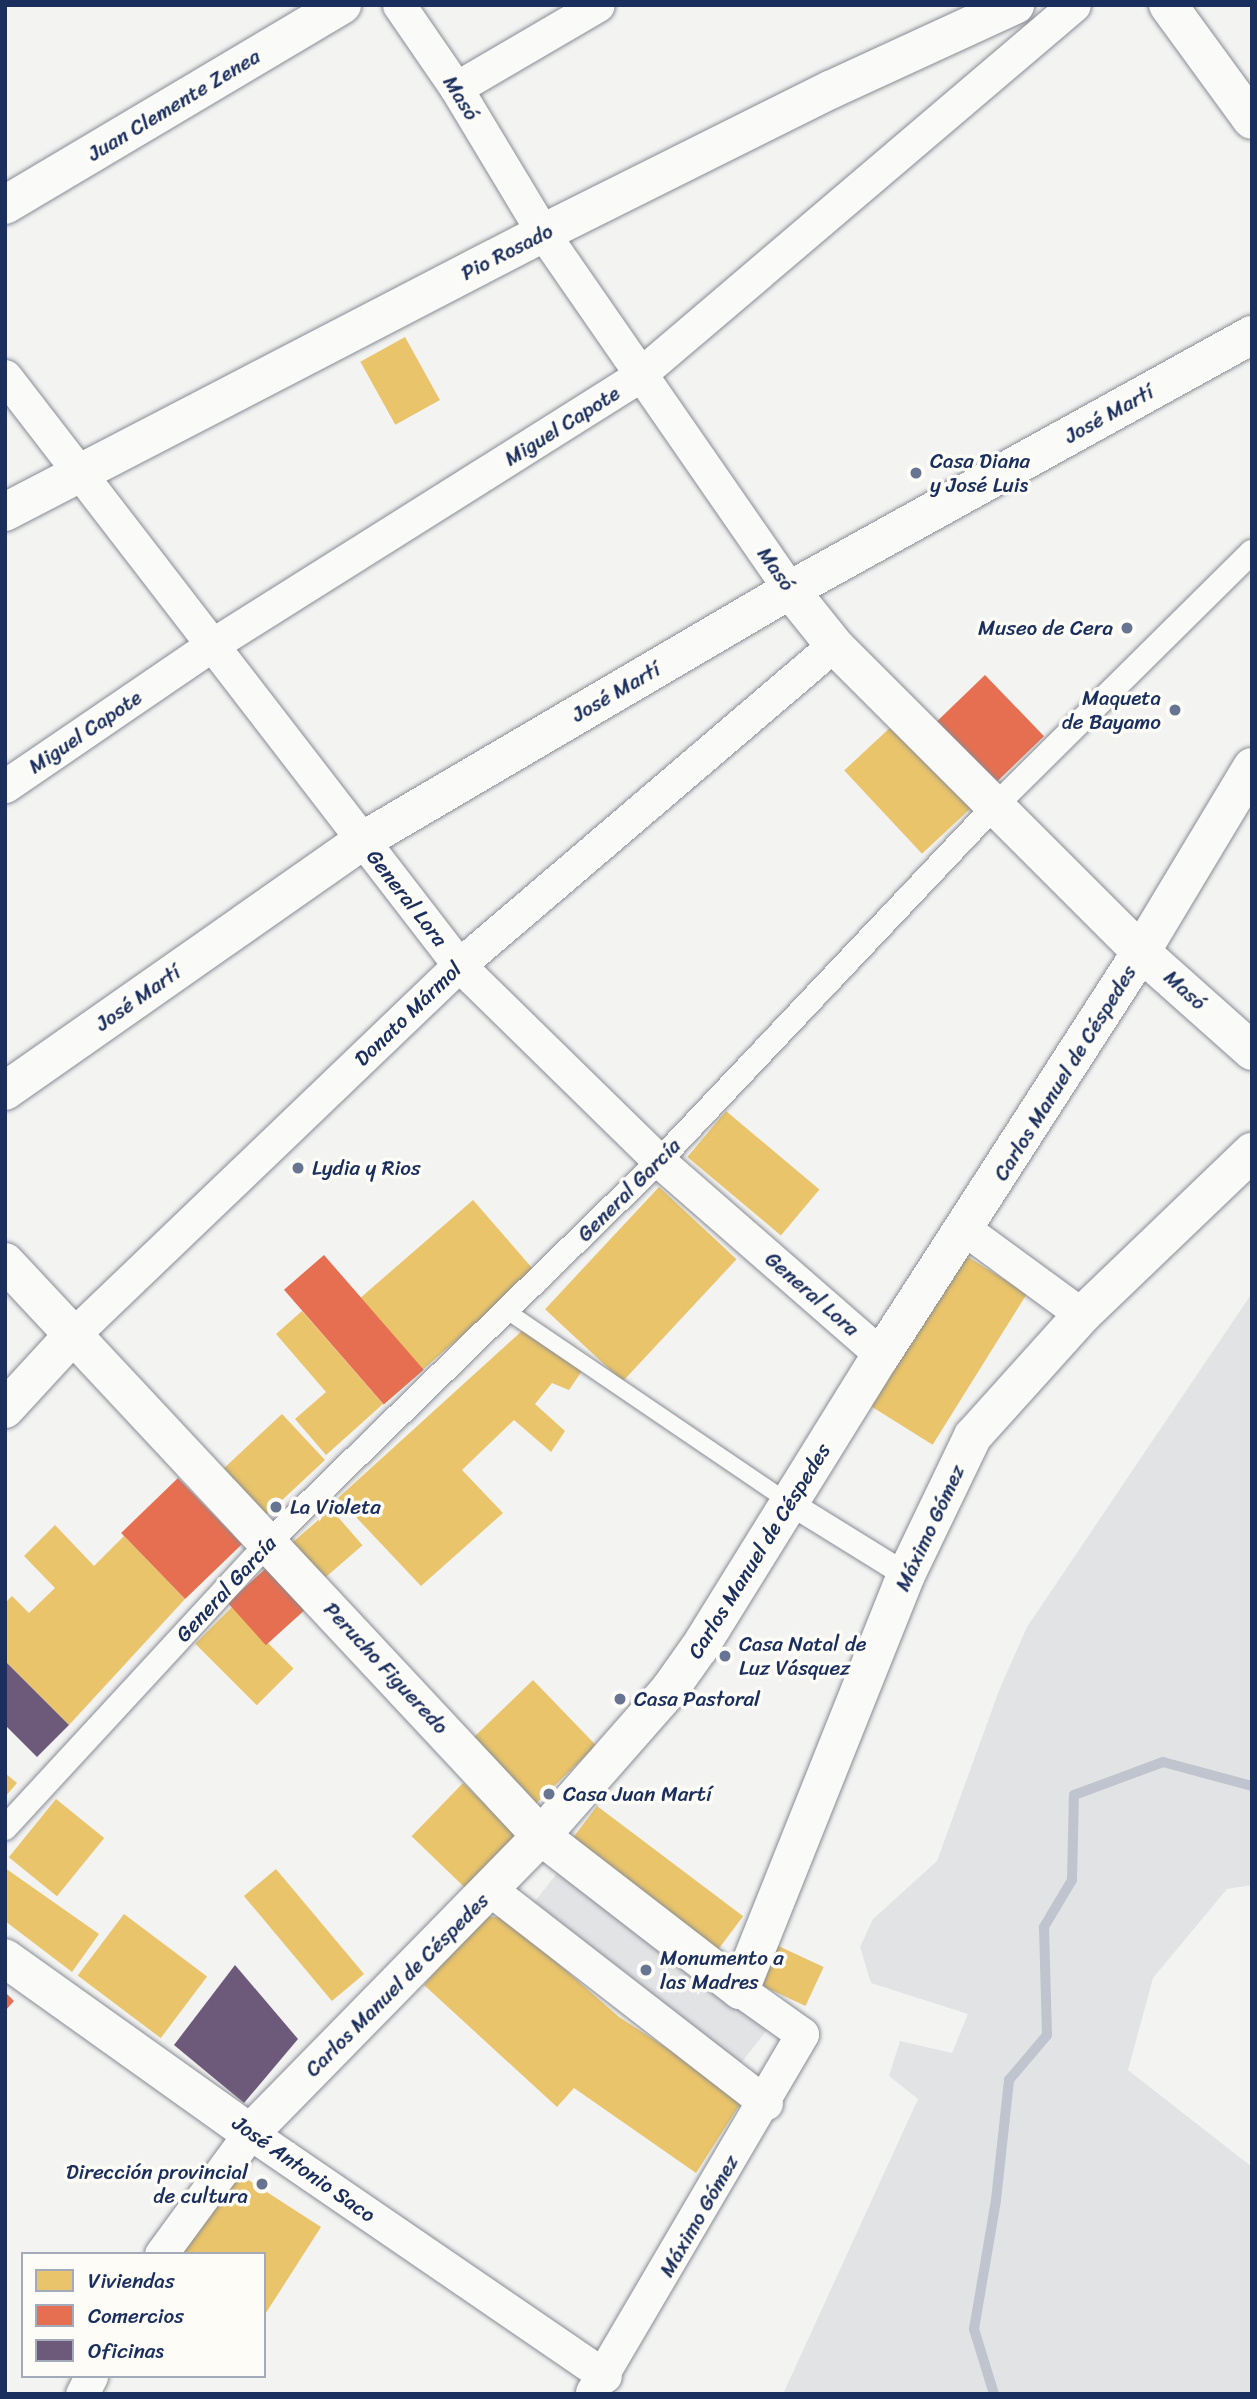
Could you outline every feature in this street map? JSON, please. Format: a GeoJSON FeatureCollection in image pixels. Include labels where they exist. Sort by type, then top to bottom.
{"type":"FeatureCollection","features":[{"type":"Feature","properties":{"kind":"street","name":"Juan Clemente Zenea"},"geometry":{"type":"LineString","coordinates":[[5,205],[342,5]]}},
{"type":"Feature","properties":{"kind":"street","name":"Masó"},"geometry":{"type":"LineString","coordinates":[[399,5],[456,88],[543,233],[790,590],[834,645],[1142,952],[1252,1051]]}},
{"type":"Feature","properties":{"kind":"street"},"geometry":{"type":"LineString","coordinates":[[456,88],[598,5]]}},
{"type":"Feature","properties":{"kind":"street","name":"Pio Rosado"},"geometry":{"type":"LineString","coordinates":[[5,512],[543,233],[830,90],[1015,5]]}},
{"type":"Feature","properties":{"kind":"street","name":"Miguel Capote"},"geometry":{"type":"LineString","coordinates":[[5,786],[212,645],[642,374],[1014,61],[1073,5]]}},
{"type":"Feature","properties":{"kind":"street"},"geometry":{"type":"LineString","coordinates":[[1168,5],[1252,120]]}},
{"type":"Feature","properties":{"kind":"street","name":"José Martí"},"geometry":{"type":"LineString","coordinates":[[5,1091],[362,841],[790,590],[1252,335]]}},
{"type":"Feature","properties":{"kind":"street","name":"General Lora"},"geometry":{"type":"LineString","coordinates":[[5,376],[459,965],[659,1161],[881,1355]]}},
{"type":"Feature","properties":{"kind":"street","name":"General García"},"geometry":{"type":"LineString","coordinates":[[5,1828],[269,1542],[659,1161],[996,805],[1252,552]]}},
{"type":"Feature","properties":{"kind":"street","name":"Donato Mármol"},"geometry":{"type":"LineString","coordinates":[[5,1409],[74,1334],[459,965],[834,645]]}},
{"type":"Feature","properties":{"kind":"street","name":"Carlos Manuel de Céspedes"},"geometry":{"type":"LineString","coordinates":[[163,2252],[250,2133],[491,1891],[670,1689],[790,1503],[881,1355],[966,1230],[1142,952],[1252,767]]}},
{"type":"Feature","properties":{"kind":"street","name":"Máximo Gómez"},"geometry":{"type":"LineString","coordinates":[[740,1990],[906,1575],[973,1436],[1082,1315],[1252,1152]]}},
{"type":"Feature","properties":{"kind":"street"},"geometry":{"type":"LineString","coordinates":[[966,1230],[1082,1315]]}},
{"type":"Feature","properties":{"kind":"street","name":"Perucho Figueredo"},"geometry":{"type":"LineString","coordinates":[[5,1262],[541,1836],[740,1990],[802,2034]]}},
{"type":"Feature","properties":{"kind":"street"},"geometry":{"type":"LineString","coordinates":[[790,1503],[906,1575]]}},
{"type":"Feature","properties":{"kind":"street"},"geometry":{"type":"LineString","coordinates":[[491,1891],[766,2103]]}},
{"type":"Feature","properties":{"kind":"street","name":"José Antonio Saco"},"geometry":{"type":"LineString","coordinates":[[5,1958],[598,2385]]}},
{"type":"Feature","properties":{"kind":"street","name":"Máximo Gómez"},"geometry":{"type":"LineString","coordinates":[[598,2385],[766,2103],[802,2034]]}},
{"type":"Feature","properties":{"kind":"street"},"geometry":{"type":"LineString","coordinates":[[82,2394],[91,2378]]}},
{"type":"Feature","properties":{"kind":"lane"},"geometry":{"type":"LineString","coordinates":[[506,1311],[790,1503]]}},
{"type":"Feature","properties":{"kind":"shaded area"},"geometry":{"type":"Polygon","coordinates":[[[1252,1293],[1252,1885],[1227,1889],[1153,1978],[1128,2070],[1252,2167],[1252,2394],[783,2394],[918,2099],[889,2076],[900,2041],[952,2053],[968,2014],[871,1983],[860,1947],[873,1919],[937,1861],[1000,1688],[1027,1627],[1252,1293]]]}},
{"type":"Feature","properties":{"kind":"shaded area"},"geometry":{"type":"Polygon","coordinates":[[[561,1868],[767,2029],[741,2063],[535,1902],[561,1868]]]}},
{"type":"Feature","properties":{"kind":"building: Viviendas"},"geometry":{"type":"Polygon","coordinates":[[[405,337],[440,400],[395,425],[360,362],[405,337]]]}},
{"type":"Feature","properties":{"kind":"building: Viviendas"},"geometry":{"type":"Polygon","coordinates":[[[894,724],[972,807],[922,854],[844,770],[894,724]]]}},
{"type":"Feature","properties":{"kind":"building: Viviendas"},"geometry":{"type":"Polygon","coordinates":[[[726,1111],[819,1189],[781,1235],[687,1157],[726,1111]]]}},
{"type":"Feature","properties":{"kind":"building: Viviendas"},"geometry":{"type":"Polygon","coordinates":[[[659,1187],[737,1259],[623,1381],[545,1309],[659,1187]]]}},
{"type":"Feature","properties":{"kind":"building: Viviendas"},"geometry":{"type":"Polygon","coordinates":[[[473,1200],[535,1272],[423,1369],[361,1298],[473,1200]]]}},
{"type":"Feature","properties":{"kind":"building: Viviendas"},"geometry":{"type":"Polygon","coordinates":[[[965,1255],[1027,1294],[933,1445],[871,1406],[965,1255]]]}},
{"type":"Feature","properties":{"kind":"building: Viviendas"},"geometry":{"type":"Polygon","coordinates":[[[302,1311],[383,1404],[326,1455],[295,1419],[326,1392],[276,1334],[302,1311]]]}},
{"type":"Feature","properties":{"kind":"building: Viviendas"},"geometry":{"type":"Polygon","coordinates":[[[523,1330],[582,1371],[569,1390],[552,1383],[535,1404],[565,1431],[551,1452],[514,1420],[462,1470],[503,1513],[421,1586],[338,1498],[523,1330]]]}},
{"type":"Feature","properties":{"kind":"building: Viviendas"},"geometry":{"type":"Polygon","coordinates":[[[282,1414],[325,1460],[262,1519],[219,1473],[282,1414]]]}},
{"type":"Feature","properties":{"kind":"building: Viviendas"},"geometry":{"type":"Polygon","coordinates":[[[331,1509],[362,1545],[323,1579],[292,1543],[331,1509]]]}},
{"type":"Feature","properties":{"kind":"building: Viviendas"},"geometry":{"type":"Polygon","coordinates":[[[55,1525],[94,1566],[124,1536],[185,1599],[69,1725],[5,1661],[5,1603],[12,1596],[29,1613],[55,1588],[24,1556],[55,1525]]]}},
{"type":"Feature","properties":{"kind":"building: Viviendas"},"geometry":{"type":"Polygon","coordinates":[[[232,1607],[294,1669],[257,1705],[195,1644],[232,1607]]]}},
{"type":"Feature","properties":{"kind":"building: Viviendas"},"geometry":{"type":"Polygon","coordinates":[[[533,1680],[596,1745],[533,1807],[470,1741],[533,1680]]]}},
{"type":"Feature","properties":{"kind":"building: Viviendas"},"geometry":{"type":"Polygon","coordinates":[[[5,1773],[17,1783],[5,1797],[5,1773]]]}},
{"type":"Feature","properties":{"kind":"building: Viviendas"},"geometry":{"type":"Polygon","coordinates":[[[463,1783],[517,1835],[466,1888],[412,1836],[463,1783]]]}},
{"type":"Feature","properties":{"kind":"building: Viviendas"},"geometry":{"type":"Polygon","coordinates":[[[56,1799],[104,1838],[57,1896],[9,1857],[56,1799]]]}},
{"type":"Feature","properties":{"kind":"building: Viviendas"},"geometry":{"type":"Polygon","coordinates":[[[597,1806],[743,1916],[718,1949],[572,1839],[597,1806]]]}},
{"type":"Feature","properties":{"kind":"building: Viviendas"},"geometry":{"type":"Polygon","coordinates":[[[5,1868],[99,1934],[72,1972],[5,1921],[5,1868]]]}},
{"type":"Feature","properties":{"kind":"building: Viviendas"},"geometry":{"type":"Polygon","coordinates":[[[276,1869],[364,1974],[332,2001],[244,1896],[276,1869]]]}},
{"type":"Feature","properties":{"kind":"building: Viviendas"},"geometry":{"type":"Polygon","coordinates":[[[124,1914],[207,1977],[161,2038],[78,1975],[124,1914]]]}},
{"type":"Feature","properties":{"kind":"building: Viviendas"},"geometry":{"type":"Polygon","coordinates":[[[482,1916],[506,1918],[619,2017],[744,2098],[696,2173],[574,2088],[557,2107],[424,1985],[482,1916]]]}},
{"type":"Feature","properties":{"kind":"building: Viviendas"},"geometry":{"type":"Polygon","coordinates":[[[772,1943],[824,1967],[805,2006],[754,1982],[772,1943]]]}},
{"type":"Feature","properties":{"kind":"building: Viviendas"},"geometry":{"type":"Polygon","coordinates":[[[239,2174],[321,2227],[266,2313],[266,2252],[182,2252],[239,2174]]]}},
{"type":"Feature","properties":{"kind":"building: Comercios"},"geometry":{"type":"Polygon","coordinates":[[[985,675],[1044,736],[993,785],[934,724],[985,675]]]}},
{"type":"Feature","properties":{"kind":"building: Comercios"},"geometry":{"type":"Polygon","coordinates":[[[324,1255],[424,1370],[384,1404],[284,1290],[324,1255]]]}},
{"type":"Feature","properties":{"kind":"building: Comercios"},"geometry":{"type":"Polygon","coordinates":[[[178,1478],[242,1544],[185,1599],[121,1533],[178,1478]]]}},
{"type":"Feature","properties":{"kind":"building: Comercios"},"geometry":{"type":"Polygon","coordinates":[[[273,1562],[311,1604],[266,1645],[228,1603],[273,1562]]]}},
{"type":"Feature","properties":{"kind":"building: Comercios"},"geometry":{"type":"Polygon","coordinates":[[[5,1992],[14,2001],[5,2011],[5,1992]]]}},
{"type":"Feature","properties":{"kind":"building: Oficinas"},"geometry":{"type":"Polygon","coordinates":[[[5,1661],[69,1725],[37,1757],[5,1725],[5,1661]]]}},
{"type":"Feature","properties":{"kind":"building: Oficinas"},"geometry":{"type":"Polygon","coordinates":[[[235,1965],[298,2039],[244,2103],[174,2045],[235,1965]]]}},
{"type":"Feature","properties":{"kind":"waterway"},"geometry":{"type":"LineString","coordinates":[[994,2394],[974,2329],[996,2200],[1009,2080],[1047,2035],[1044,1927],[1072,1880],[1074,1795],[1163,1762],[1252,1786]]}},
{"type":"Feature","properties":{"kind":"place","name":"Casa Diana y José Luis"},"geometry":{"type":"Point","coordinates":[916,473]}},
{"type":"Feature","properties":{"kind":"place","name":"Museo de Cera"},"geometry":{"type":"Point","coordinates":[1127,628]}},
{"type":"Feature","properties":{"kind":"place","name":"Maqueta de Bayamo"},"geometry":{"type":"Point","coordinates":[1175,710]}},
{"type":"Feature","properties":{"kind":"place","name":"Lydia y Rios"},"geometry":{"type":"Point","coordinates":[298,1168]}},
{"type":"Feature","properties":{"kind":"place","name":"La Violeta"},"geometry":{"type":"Point","coordinates":[276,1507]}},
{"type":"Feature","properties":{"kind":"place","name":"Casa Natal de Luz Vásquez"},"geometry":{"type":"Point","coordinates":[725,1656]}},
{"type":"Feature","properties":{"kind":"place","name":"Casa Pastoral"},"geometry":{"type":"Point","coordinates":[620,1699]}},
{"type":"Feature","properties":{"kind":"place","name":"Casa Juan Martí"},"geometry":{"type":"Point","coordinates":[549,1794]}},
{"type":"Feature","properties":{"kind":"place","name":"Monumento a las Madres"},"geometry":{"type":"Point","coordinates":[646,1970]}},
{"type":"Feature","properties":{"kind":"place","name":"Dirección provincial de cultura"},"geometry":{"type":"Point","coordinates":[262,2184]}}]}
